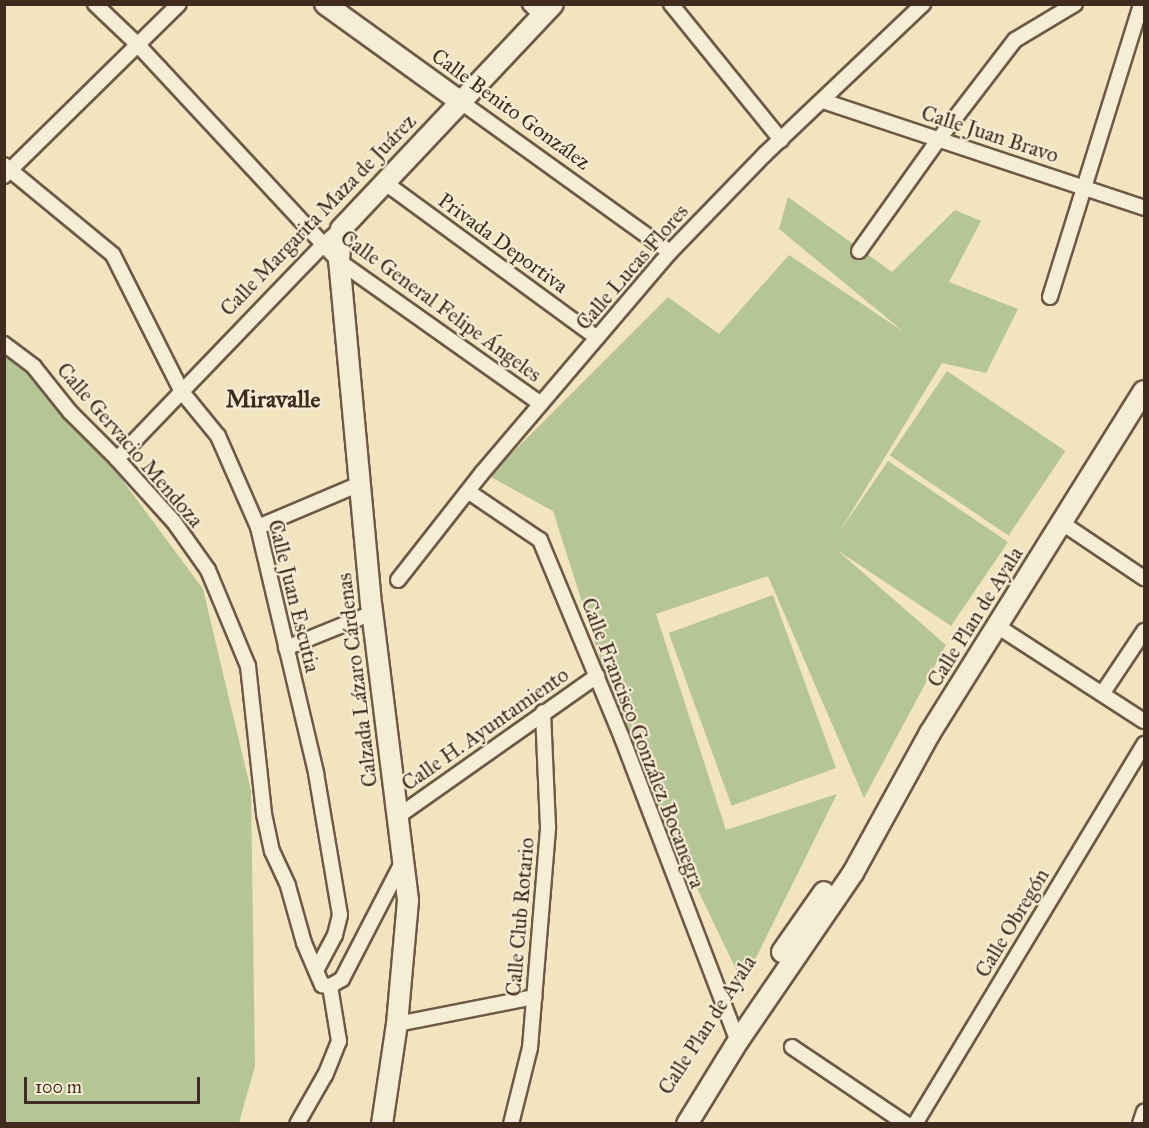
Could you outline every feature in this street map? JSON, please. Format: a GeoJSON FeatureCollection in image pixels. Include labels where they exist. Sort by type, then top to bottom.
{"type":"FeatureCollection","features":[{"type":"Feature","properties":{"kind":"street","name":"Calle General Felipe Ángeles"},"geometry":{"type":"LineString","coordinates":[[95,4],[138,45],[322,246],[339,261],[541,404]]}},
{"type":"Feature","properties":{"kind":"street"},"geometry":{"type":"LineString","coordinates":[[6,170],[179,4]]}},
{"type":"Feature","properties":{"kind":"street","name":"Calle Benito González"},"geometry":{"type":"LineString","coordinates":[[325,4],[670,252]]}},
{"type":"Feature","properties":{"kind":"street"},"geometry":{"type":"LineString","coordinates":[[671,4],[781,140]]}},
{"type":"Feature","properties":{"kind":"street"},"geometry":{"type":"LineString","coordinates":[[859,251],[939,139],[1015,40],[1075,4]]}},
{"type":"Feature","properties":{"kind":"street"},"geometry":{"type":"LineString","coordinates":[[1050,297],[1141,4]]}},
{"type":"Feature","properties":{"kind":"street","name":"Calle Lucas Flores"},"geometry":{"type":"LineString","coordinates":[[398,580],[541,404],[670,252],[918,6]]}},
{"type":"Feature","properties":{"kind":"street","name":"Calle Margarita Maza de Juárez"},"geometry":{"type":"LineString","coordinates":[[117,459],[461,102],[542,8]]}},
{"type":"Feature","properties":{"kind":"street","name":"Calle Juan Bravo"},"geometry":{"type":"LineString","coordinates":[[822,101],[1144,208]]}},
{"type":"Feature","properties":{"kind":"street","name":"Calle Juan Escutia"},"geometry":{"type":"LineString","coordinates":[[6,170],[113,255],[182,392],[218,436],[258,527],[316,773],[340,915],[335,935],[316,970]]}},
{"type":"Feature","properties":{"kind":"street","name":"Privada Deportiva"},"geometry":{"type":"LineString","coordinates":[[386,179],[600,335]]}},
{"type":"Feature","properties":{"kind":"street","name":"Calzada Lázaro Cárdenas"},"geometry":{"type":"LineString","coordinates":[[341,229],[339,261],[372,614],[408,900],[397,1024],[382,1124]]}},
{"type":"Feature","properties":{"kind":"street","name":"Calle Gervacio Mendoza"},"geometry":{"type":"LineString","coordinates":[[4,344],[34,367],[70,412],[117,459],[174,522],[208,570],[248,666],[264,814],[272,851],[288,886],[304,943],[322,985],[330,986]]}},
{"type":"Feature","properties":{"kind":"street","name":"Calle Plan de Ayala"},"geometry":{"type":"LineString","coordinates":[[683,1122],[735,1034],[853,873],[930,733],[1144,391]]}},
{"type":"Feature","properties":{"kind":"street"},"geometry":{"type":"LineString","coordinates":[[258,527],[360,484]]}},
{"type":"Feature","properties":{"kind":"street","name":"Calle Francisco González Bocanegra"},"geometry":{"type":"LineString","coordinates":[[469,492],[540,540],[597,676],[735,1034]]}},
{"type":"Feature","properties":{"kind":"street"},"geometry":{"type":"LineString","coordinates":[[1062,523],[1144,579]]}},
{"type":"Feature","properties":{"kind":"street"},"geometry":{"type":"LineString","coordinates":[[286,648],[372,614]]}},
{"type":"Feature","properties":{"kind":"street"},"geometry":{"type":"LineString","coordinates":[[997,626],[1144,721]]}},
{"type":"Feature","properties":{"kind":"street"},"geometry":{"type":"LineString","coordinates":[[1102,694],[1144,631]]}},
{"type":"Feature","properties":{"kind":"street","name":"Calle H. Ayuntamiento"},"geometry":{"type":"LineString","coordinates":[[397,817],[597,676]]}},
{"type":"Feature","properties":{"kind":"street","name":"Calle Club Rotario"},"geometry":{"type":"LineString","coordinates":[[511,1124],[530,1048],[548,827],[543,712]]}},
{"type":"Feature","properties":{"kind":"street","name":"Calle Obregón"},"geometry":{"type":"LineString","coordinates":[[915,1124],[1144,744]]}},
{"type":"Feature","properties":{"kind":"street"},"geometry":{"type":"LineString","coordinates":[[297,1124],[325,1075],[339,1041],[330,986],[342,979],[403,861]]}},
{"type":"Feature","properties":{"kind":"street"},"geometry":{"type":"LineString","coordinates":[[397,1024],[534,997]]}},
{"type":"Feature","properties":{"kind":"street"},"geometry":{"type":"LineString","coordinates":[[792,1047],[906,1124]]}},
{"type":"Feature","properties":{"kind":"street"},"geometry":{"type":"LineString","coordinates":[[1140,1124],[1144,1112]]}},
{"type":"Feature","properties":{"kind":"green space"},"geometry":{"type":"Polygon","coordinates":[[[788,197],[892,272],[955,210],[981,221],[949,282],[1018,309],[986,373],[942,363],[840,531],[888,461],[1008,542],[951,626],[837,550],[946,645],[864,798],[768,576],[656,614],[726,830],[837,794],[743,984],[626,740],[553,511],[489,476],[668,297],[719,334],[789,255],[904,332],[779,229],[788,197]]]}},
{"type":"Feature","properties":{"kind":"green space"},"geometry":{"type":"Polygon","coordinates":[[[4,356],[31,370],[109,462],[203,589],[251,791],[255,1066],[239,1123],[5,1123],[4,356]]]}},
{"type":"Feature","properties":{"kind":"green space"},"geometry":{"type":"Polygon","coordinates":[[[947,371],[1066,451],[1009,536],[890,456],[947,371]]]}},
{"type":"Feature","properties":{"kind":"green space"},"geometry":{"type":"Polygon","coordinates":[[[773,595],[836,768],[732,806],[669,633],[773,595]]]}},
{"type":"Feature","properties":{"kind":"district","name":"Miravalle"},"geometry":{"type":"Point","coordinates":[273,400]}}]}
